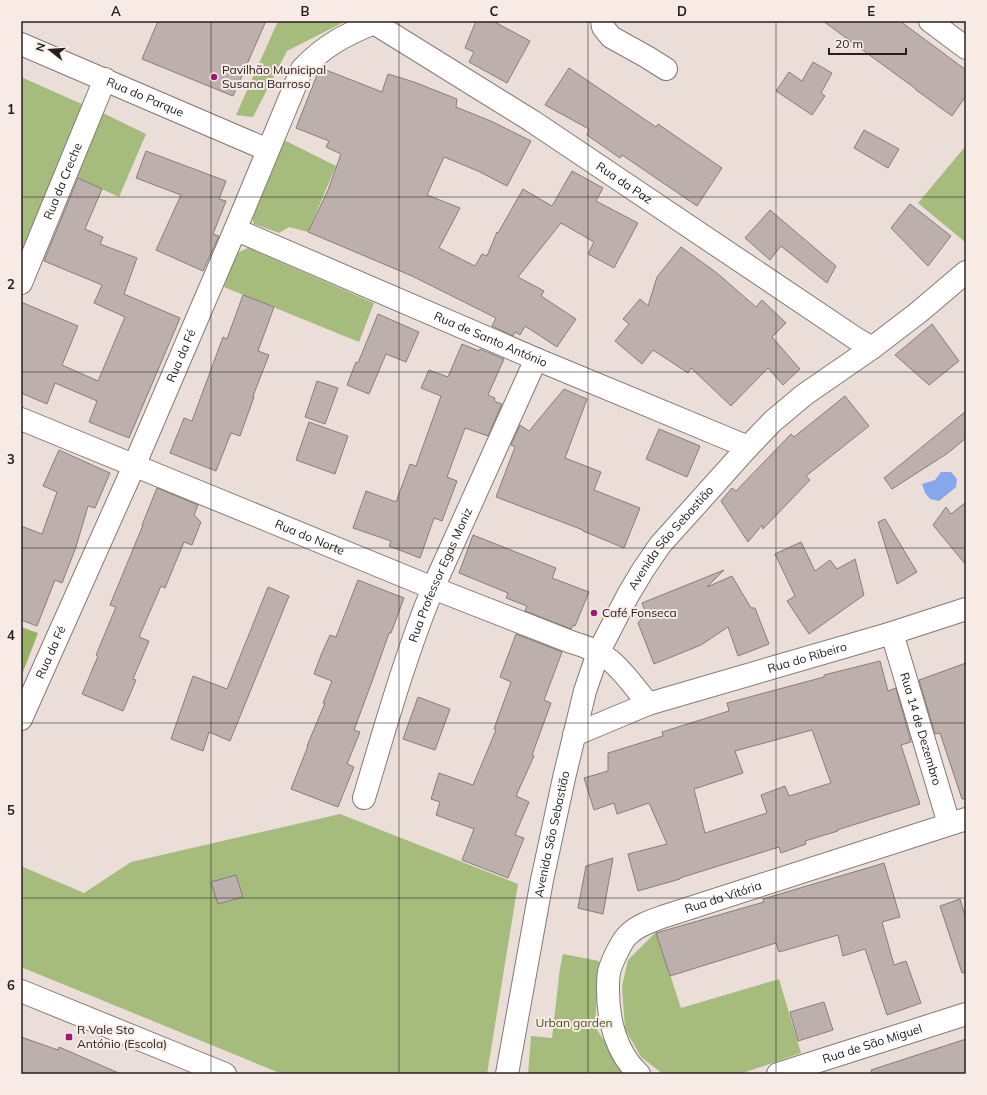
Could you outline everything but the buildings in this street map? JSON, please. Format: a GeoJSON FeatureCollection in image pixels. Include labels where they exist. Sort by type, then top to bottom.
{"type":"FeatureCollection","features":[{"type":"Feature","properties":{"kind":"street"},"geometry":{"type":"LineString","coordinates":[[602,21],[603,27],[611,37],[647,56],[666,69]]}},
{"type":"Feature","properties":{"kind":"street"},"geometry":{"type":"LineString","coordinates":[[930,21],[966,48]]}},
{"type":"Feature","properties":{"kind":"street","name":"Rua da Fé"},"geometry":{"type":"LineString","coordinates":[[21,719],[134,466],[302,69],[328,45],[374,22]]}},
{"type":"Feature","properties":{"kind":"street","name":"Rua da Paz"},"geometry":{"type":"LineString","coordinates":[[374,22],[532,121],[848,334],[872,348]]}},
{"type":"Feature","properties":{"kind":"street","name":"Rua do Parque"},"geometry":{"type":"LineString","coordinates":[[21,44],[268,150]]}},
{"type":"Feature","properties":{"kind":"street","name":"Rua da Creche"},"geometry":{"type":"LineString","coordinates":[[21,283],[105,79]]}},
{"type":"Feature","properties":{"kind":"street","name":"Rua de Santo António"},"geometry":{"type":"LineString","coordinates":[[235,230],[536,359],[748,446]]}},
{"type":"Feature","properties":{"kind":"street","name":"Avenida São Sebastião"},"geometry":{"type":"LineString","coordinates":[[507,1074],[542,880],[585,691],[598,653],[628,595],[660,545],[748,446],[773,421],[804,395],[872,348],[919,312],[966,272]]}},
{"type":"Feature","properties":{"kind":"street","name":"Rua Professor Egas Moniz"},"geometry":{"type":"LineString","coordinates":[[364,798],[408,654],[421,618],[433,588],[536,359]]}},
{"type":"Feature","properties":{"kind":"street","name":"Rua do Norte"},"geometry":{"type":"LineString","coordinates":[[21,419],[433,588],[571,642],[585,646],[598,653]]}},
{"type":"Feature","properties":{"kind":"street","name":"Rua do Ribeiro"},"geometry":{"type":"LineString","coordinates":[[574,735],[648,704],[965,612]]}},
{"type":"Feature","properties":{"kind":"street","name":"Rua 14 de Dezembro"},"geometry":{"type":"LineString","coordinates":[[892,633],[957,822]]}},
{"type":"Feature","properties":{"kind":"street"},"geometry":{"type":"LineString","coordinates":[[598,653],[611,661],[622,672],[648,704]]}},
{"type":"Feature","properties":{"kind":"street","name":"Rua da Vitória"},"geometry":{"type":"LineString","coordinates":[[638,1074],[624,1056],[615,1037],[610,1018],[608,1000],[610,968],[620,947],[629,934],[645,924],[662,917],[957,822]]}},
{"type":"Feature","properties":{"kind":"street"},"geometry":{"type":"LineString","coordinates":[[21,991],[225,1074]]}},
{"type":"Feature","properties":{"kind":"street","name":"Rua de São Miguel"},"geometry":{"type":"LineString","coordinates":[[778,1074],[966,1014]]}},
{"type":"Feature","properties":{"kind":"green space"},"geometry":{"type":"Polygon","coordinates":[[[278,21],[346,21],[287,51],[253,117],[236,115],[278,21]]]}},
{"type":"Feature","properties":{"kind":"green space"},"geometry":{"type":"Polygon","coordinates":[[[21,77],[84,105],[21,261],[21,77]]]}},
{"type":"Feature","properties":{"kind":"green space"},"geometry":{"type":"Polygon","coordinates":[[[101,112],[146,134],[119,197],[74,176],[101,112]]]}},
{"type":"Feature","properties":{"kind":"green space"},"geometry":{"type":"Polygon","coordinates":[[[284,140],[336,166],[308,232],[289,227],[279,233],[254,224],[251,214],[284,140]]]}},
{"type":"Feature","properties":{"kind":"green space"},"geometry":{"type":"Polygon","coordinates":[[[964,148],[966,150],[965,242],[918,203],[964,148]]]}},
{"type":"Feature","properties":{"kind":"green space"},"geometry":{"type":"Polygon","coordinates":[[[248,248],[374,303],[359,342],[224,287],[237,253],[248,248]]]}},
{"type":"Feature","properties":{"kind":"green space"},"geometry":{"type":"Polygon","coordinates":[[[21,627],[38,633],[21,677],[21,627]]]}},
{"type":"Feature","properties":{"kind":"green space"},"geometry":{"type":"Polygon","coordinates":[[[340,814],[518,884],[487,1074],[282,1074],[21,967],[21,866],[84,893],[131,862],[340,814]]]}},
{"type":"Feature","properties":{"kind":"green space"},"geometry":{"type":"Polygon","coordinates":[[[656,932],[681,1008],[779,979],[801,1053],[740,1074],[663,1074],[641,1057],[625,1029],[622,986],[628,960],[656,932]]]}},
{"type":"Feature","properties":{"kind":"green space","name":"Urban garden"},"geometry":{"type":"Polygon","coordinates":[[[563,954],[599,961],[595,1026],[624,1074],[528,1074],[531,1036],[552,1038],[563,954]]]}},
{"type":"Feature","properties":{"kind":"water"},"geometry":{"type":"Polygon","coordinates":[[[941,472],[951,472],[957,479],[956,487],[939,501],[930,499],[925,493],[922,484],[935,480],[941,472]]]}},
{"type":"Feature","properties":{"kind":"place","name":"Pavilhão Municipal Susana Barroso"},"geometry":{"type":"Point","coordinates":[214,77]}},
{"type":"Feature","properties":{"kind":"place","name":"Café Fonseca"},"geometry":{"type":"Point","coordinates":[594,613]}},
{"type":"Feature","properties":{"kind":"place","name":"R Vale Sto António (Escola)"},"geometry":{"type":"Point","coordinates":[69,1037]}}]}
